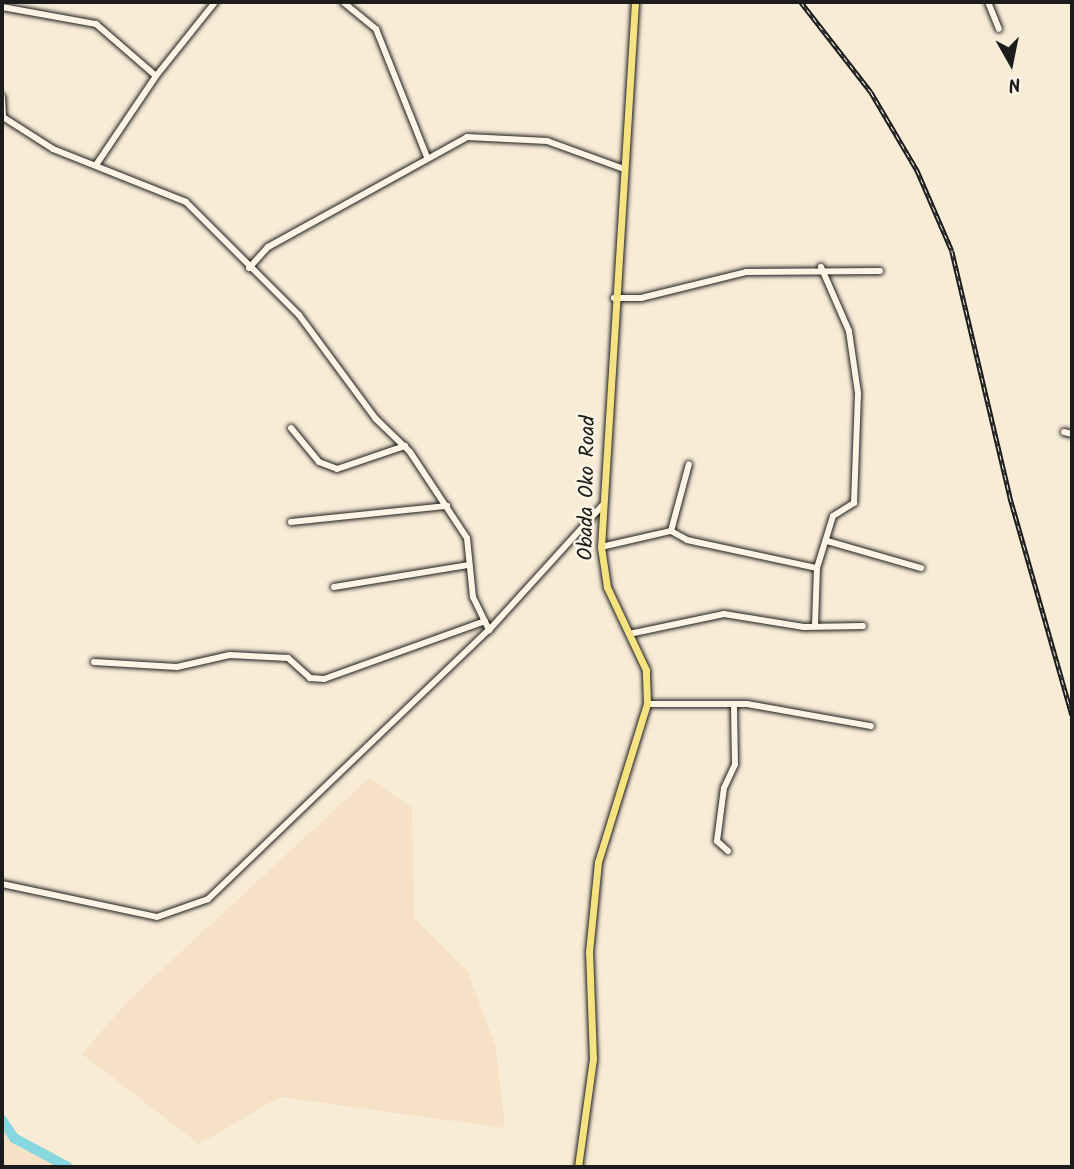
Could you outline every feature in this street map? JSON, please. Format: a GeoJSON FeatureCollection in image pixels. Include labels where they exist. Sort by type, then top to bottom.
{"type":"FeatureCollection","features":[{"type":"Feature","properties":{"kind":"main road","name":"Obada Oko Road"},"geometry":{"type":"LineString","coordinates":[[578,1167],[593,1059],[589,952],[598,862],[648,704],[646,670],[607,587],[601,547],[601,506],[635,2]]}},
{"type":"Feature","properties":{"kind":"street"},"geometry":{"type":"LineString","coordinates":[[96,165],[156,76],[215,2]]}},
{"type":"Feature","properties":{"kind":"street"},"geometry":{"type":"LineString","coordinates":[[343,2],[376,29],[427,157]]}},
{"type":"Feature","properties":{"kind":"street"},"geometry":{"type":"LineString","coordinates":[[988,2],[999,29]]}},
{"type":"Feature","properties":{"kind":"street"},"geometry":{"type":"LineString","coordinates":[[2,7],[96,24],[156,76]]}},
{"type":"Feature","properties":{"kind":"street"},"geometry":{"type":"LineString","coordinates":[[2,97],[3,117],[53,149],[186,202],[240,260],[299,315],[376,419],[405,446],[467,538],[469,565],[489,629]]}},
{"type":"Feature","properties":{"kind":"street"},"geometry":{"type":"LineString","coordinates":[[240,260],[256,256],[427,157],[481,135],[547,141],[624,169]]}},
{"type":"Feature","properties":{"kind":"street"},"geometry":{"type":"LineString","coordinates":[[249,268],[256,256]]}},
{"type":"Feature","properties":{"kind":"street"},"geometry":{"type":"LineString","coordinates":[[614,298],[641,298],[746,272],[821,267],[880,271]]}},
{"type":"Feature","properties":{"kind":"street"},"geometry":{"type":"LineString","coordinates":[[815,625],[817,568],[835,512],[854,503],[858,386],[849,331],[821,267]]}},
{"type":"Feature","properties":{"kind":"street"},"geometry":{"type":"LineString","coordinates":[[291,428],[319,462],[337,469],[405,446]]}},
{"type":"Feature","properties":{"kind":"street"},"geometry":{"type":"LineString","coordinates":[[1064,432],[1072,434]]}},
{"type":"Feature","properties":{"kind":"street"},"geometry":{"type":"LineString","coordinates":[[671,531],[689,464]]}},
{"type":"Feature","properties":{"kind":"street"},"geometry":{"type":"LineString","coordinates":[[291,522],[447,506]]}},
{"type":"Feature","properties":{"kind":"street"},"geometry":{"type":"LineString","coordinates":[[2,884],[86,897],[151,916],[192,908],[308,809],[489,629],[601,506]]}},
{"type":"Feature","properties":{"kind":"street"},"geometry":{"type":"LineString","coordinates":[[601,547],[671,531],[817,568]]}},
{"type":"Feature","properties":{"kind":"street"},"geometry":{"type":"LineString","coordinates":[[827,541],[922,568]]}},
{"type":"Feature","properties":{"kind":"street"},"geometry":{"type":"LineString","coordinates":[[334,587],[469,565]]}},
{"type":"Feature","properties":{"kind":"street"},"geometry":{"type":"LineString","coordinates":[[629,634],[724,614],[815,625],[863,626]]}},
{"type":"Feature","properties":{"kind":"street"},"geometry":{"type":"LineString","coordinates":[[94,662],[177,667],[230,654],[288,658],[310,678],[324,679],[485,621]]}},
{"type":"Feature","properties":{"kind":"street"},"geometry":{"type":"LineString","coordinates":[[648,704],[734,704],[870,726]]}},
{"type":"Feature","properties":{"kind":"street"},"geometry":{"type":"LineString","coordinates":[[728,851],[717,841],[724,788],[735,764],[734,704]]}},
{"type":"Feature","properties":{"kind":"shaded area"},"geometry":{"type":"Polygon","coordinates":[[[369,778],[412,808],[414,918],[467,970],[496,1048],[505,1128],[280,1097],[199,1144],[82,1054],[129,1000],[369,778]]]}},
{"type":"Feature","properties":{"kind":"shaded area"},"geometry":{"type":"Polygon","coordinates":[[[2,1120],[14,1138],[68,1167],[2,1167],[2,1120]]]}},
{"type":"Feature","properties":{"kind":"waterway"},"geometry":{"type":"LineString","coordinates":[[2,1120],[14,1138],[68,1167]]}},
{"type":"Feature","properties":{"kind":"railway"},"geometry":{"type":"LineString","coordinates":[[801,2],[871,92],[917,170],[952,251],[1010,497],[1072,715]]}}]}
